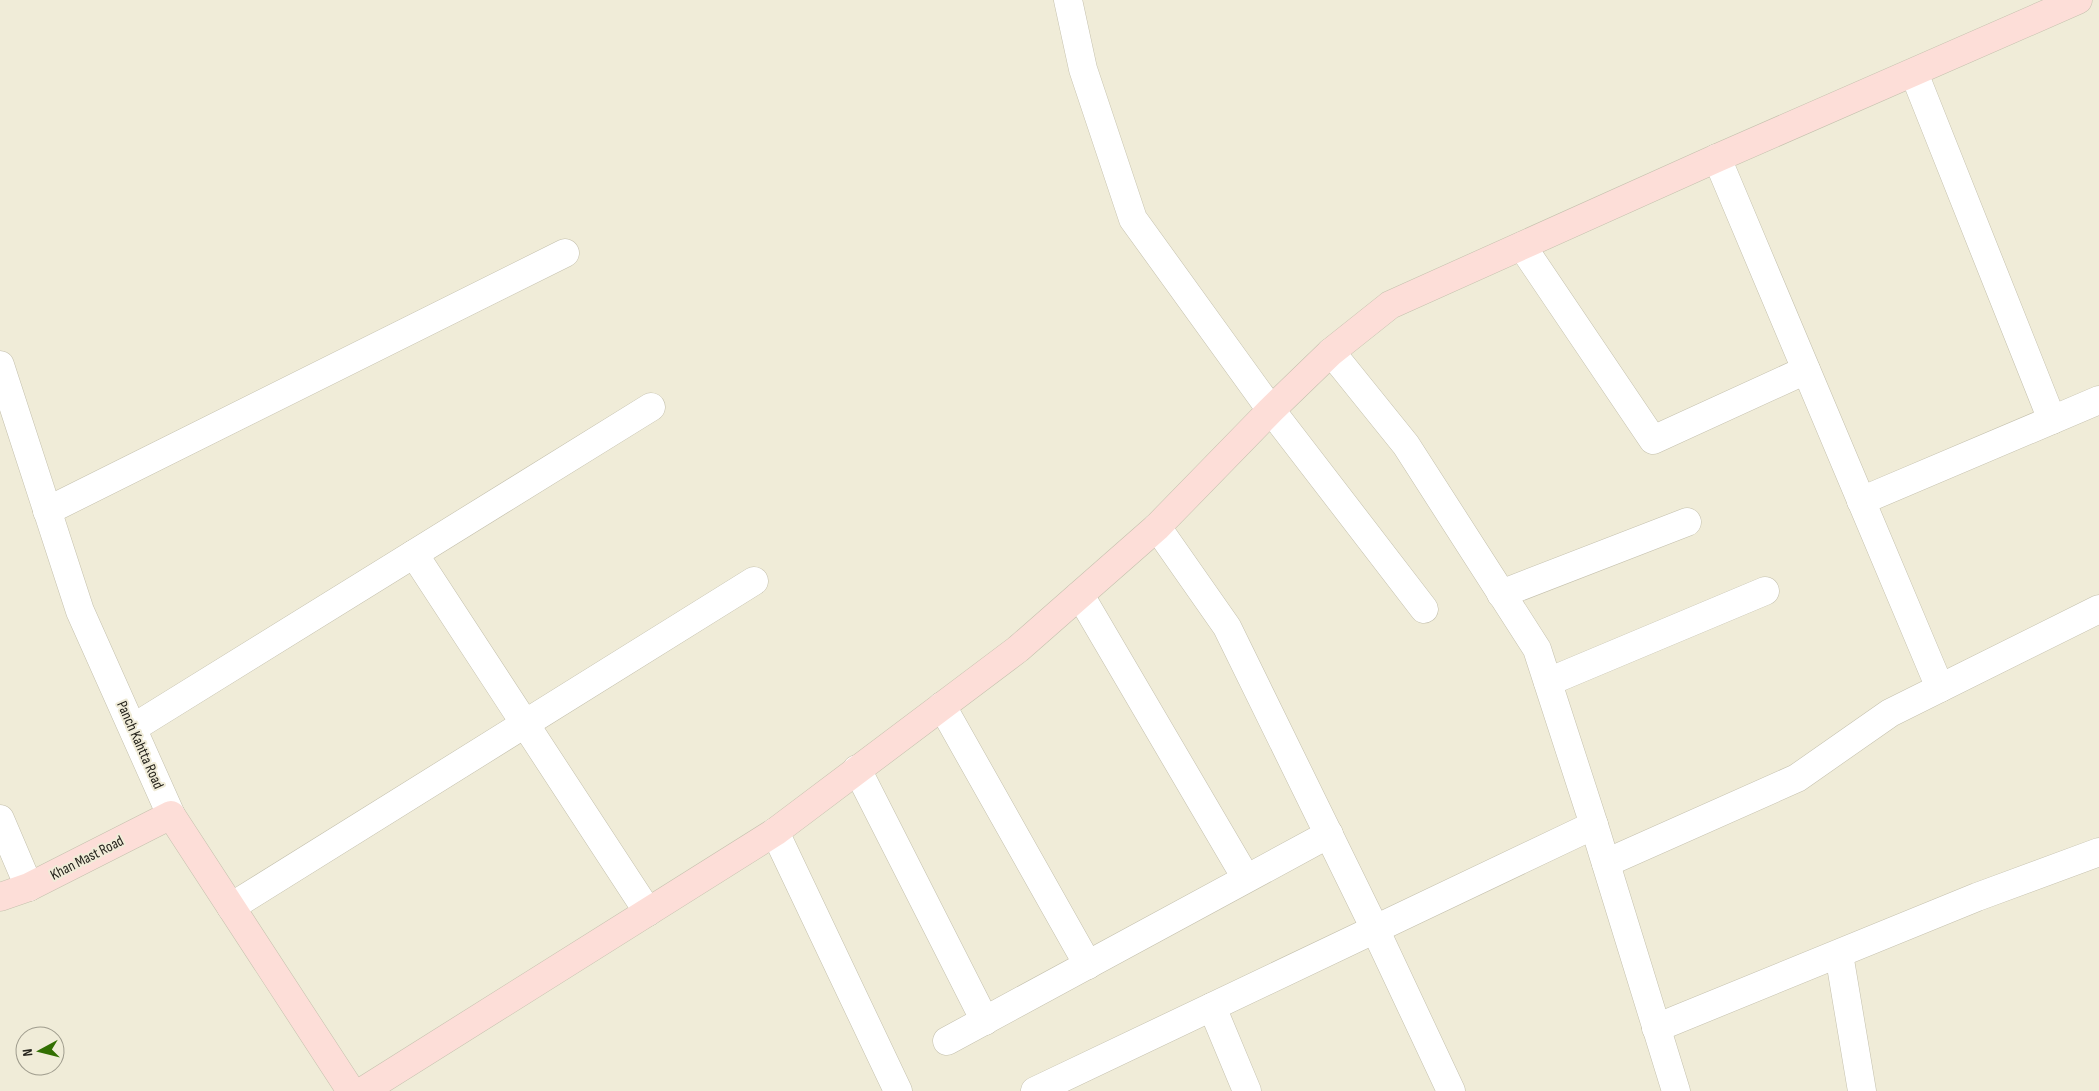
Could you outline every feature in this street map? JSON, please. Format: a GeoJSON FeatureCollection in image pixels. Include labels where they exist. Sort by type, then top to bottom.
{"type":"FeatureCollection","features":[{"type":"Feature","properties":{"kind":"main road"},"geometry":{"type":"LineString","coordinates":[[363,1091],[775,832],[1018,649],[1157,527],[1271,410],[1332,352],[1390,305],[1717,158],[2078,0]]}},
{"type":"Feature","properties":{"kind":"main road","name":"Panch Kahtta Road"},"geometry":{"type":"LineString","coordinates":[[171,815],[351,1091]]}},
{"type":"Feature","properties":{"kind":"main road","name":"Khan Mast Road"},"geometry":{"type":"LineString","coordinates":[[0,897],[29,888],[171,815]]}},
{"type":"Feature","properties":{"kind":"street"},"geometry":{"type":"LineString","coordinates":[[1068,0],[1083,69],[1133,219],[1271,410],[1424,609]]}},
{"type":"Feature","properties":{"kind":"street"},"geometry":{"type":"LineString","coordinates":[[1914,72],[2052,420]]}},
{"type":"Feature","properties":{"kind":"street"},"geometry":{"type":"LineString","coordinates":[[1717,158],[1940,688]]}},
{"type":"Feature","properties":{"kind":"street"},"geometry":{"type":"LineString","coordinates":[[1522,246],[1653,440],[1806,370]]}},
{"type":"Feature","properties":{"kind":"street"},"geometry":{"type":"LineString","coordinates":[[47,511],[564,253]]}},
{"type":"Feature","properties":{"kind":"street"},"geometry":{"type":"LineString","coordinates":[[1332,352],[1406,445],[1537,649],[1606,863],[1676,1091]]}},
{"type":"Feature","properties":{"kind":"street","name":"Panch Kahtta Road"},"geometry":{"type":"LineString","coordinates":[[0,365],[80,610],[171,815]]}},
{"type":"Feature","properties":{"kind":"street"},"geometry":{"type":"LineString","coordinates":[[1861,501],[2099,400]]}},
{"type":"Feature","properties":{"kind":"street"},"geometry":{"type":"LineString","coordinates":[[133,728],[652,407]]}},
{"type":"Feature","properties":{"kind":"street"},"geometry":{"type":"LineString","coordinates":[[1501,594],[1687,522]]}},
{"type":"Feature","properties":{"kind":"street"},"geometry":{"type":"LineString","coordinates":[[1157,527],[1227,626],[1375,929],[1451,1091]]}},
{"type":"Feature","properties":{"kind":"street"},"geometry":{"type":"LineString","coordinates":[[414,554],[648,912]]}},
{"type":"Feature","properties":{"kind":"street"},"geometry":{"type":"LineString","coordinates":[[231,907],[754,581]]}},
{"type":"Feature","properties":{"kind":"street"},"geometry":{"type":"LineString","coordinates":[[1548,682],[1765,591]]}},
{"type":"Feature","properties":{"kind":"street"},"geometry":{"type":"LineString","coordinates":[[1080,594],[1246,878]]}},
{"type":"Feature","properties":{"kind":"street"},"geometry":{"type":"LineString","coordinates":[[1606,863],[1797,778],[1890,713],[2099,609]]}},
{"type":"Feature","properties":{"kind":"street"},"geometry":{"type":"LineString","coordinates":[[942,706],[1088,964]]}},
{"type":"Feature","properties":{"kind":"street"},"geometry":{"type":"LineString","coordinates":[[857,769],[985,1021]]}},
{"type":"Feature","properties":{"kind":"street"},"geometry":{"type":"LineString","coordinates":[[0,818],[29,888]]}},
{"type":"Feature","properties":{"kind":"street"},"geometry":{"type":"LineString","coordinates":[[1035,1091],[1594,825]]}},
{"type":"Feature","properties":{"kind":"street"},"geometry":{"type":"LineString","coordinates":[[775,832],[898,1091]]}},
{"type":"Feature","properties":{"kind":"street"},"geometry":{"type":"LineString","coordinates":[[947,1042],[1329,834]]}},
{"type":"Feature","properties":{"kind":"street"},"geometry":{"type":"LineString","coordinates":[[1656,1028],[1978,897],[2099,852]]}},
{"type":"Feature","properties":{"kind":"street"},"geometry":{"type":"LineString","coordinates":[[1839,954],[1862,1091]]}},
{"type":"Feature","properties":{"kind":"street"},"geometry":{"type":"LineString","coordinates":[[1212,1007],[1247,1091]]}}]}
